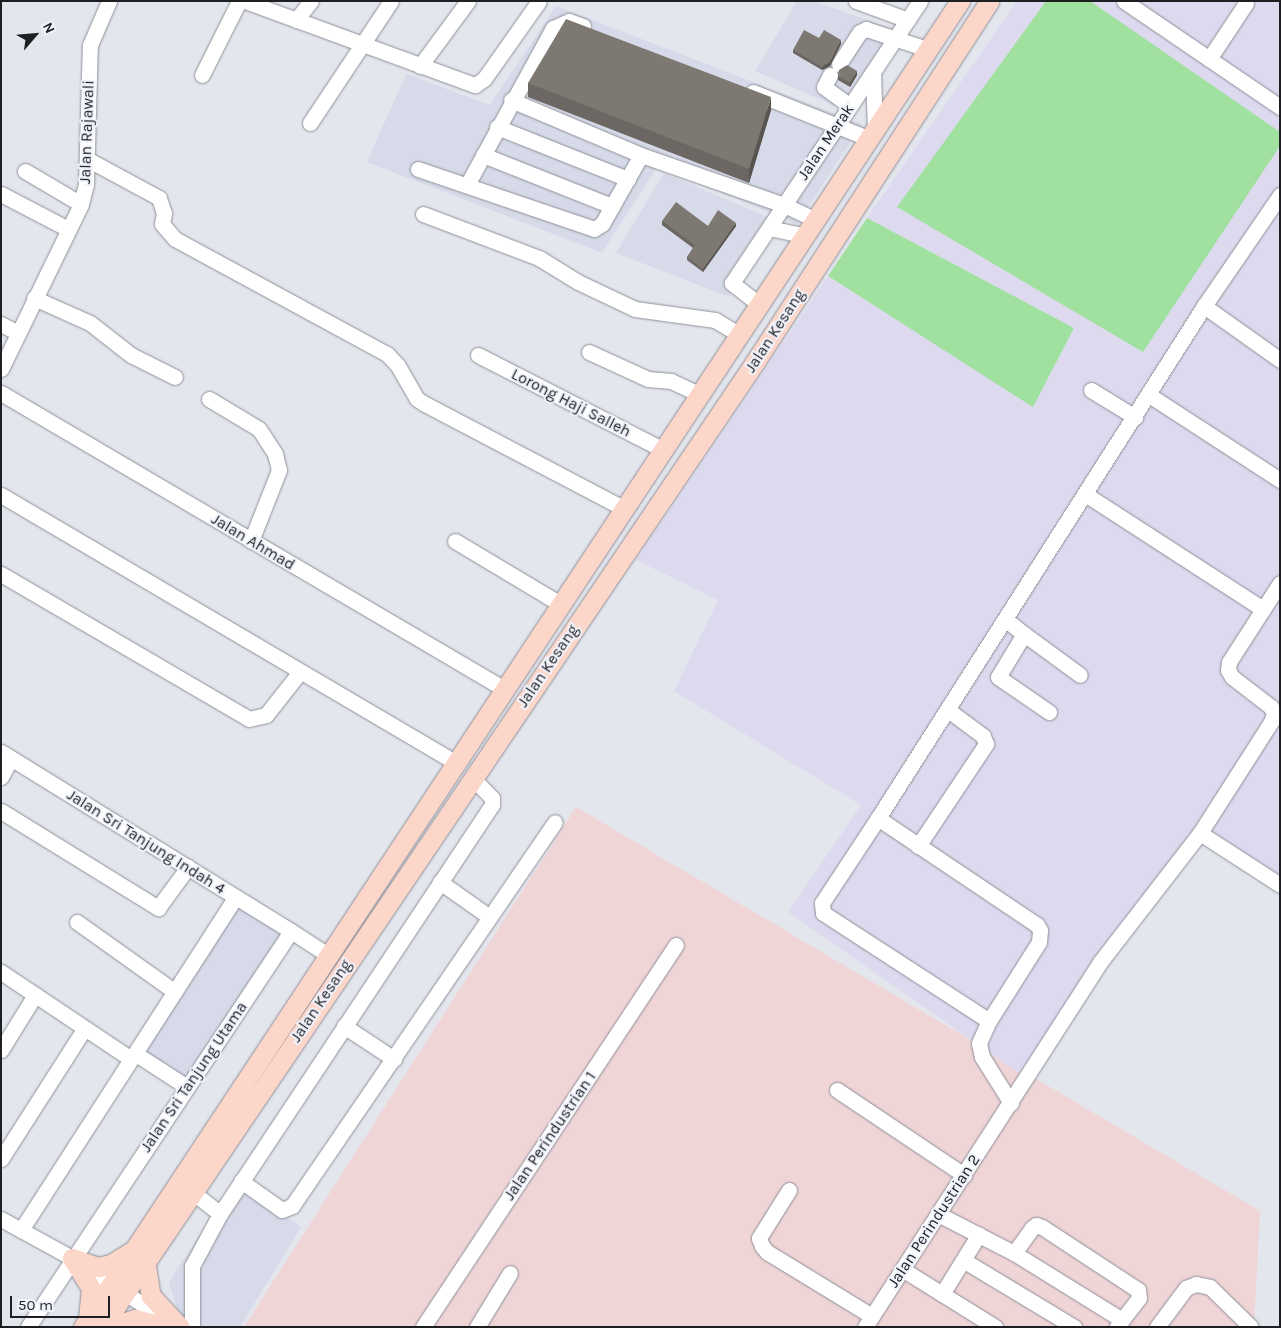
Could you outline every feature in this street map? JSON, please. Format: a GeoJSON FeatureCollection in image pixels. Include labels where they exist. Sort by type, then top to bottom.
{"type":"FeatureCollection","features":[{"type":"Feature","properties":{"kind":"main road","name":"Jalan Kesang"},"geometry":{"type":"LineString","coordinates":[[91,1324],[118,1290],[328,955],[366,903],[873,136],[927,49],[960,1]]}},
{"type":"Feature","properties":{"kind":"main road","name":"Jalan Kesang"},"geometry":{"type":"LineString","coordinates":[[139,1255],[196,1195],[478,784],[756,362],[989,1]]}},
{"type":"Feature","properties":{"kind":"main road"},"geometry":{"type":"LineString","coordinates":[[72,1258],[105,1266],[139,1255],[151,1296],[179,1327]]}},
{"type":"Feature","properties":{"kind":"main road"},"geometry":{"type":"LineString","coordinates":[[72,1258],[91,1289],[91,1324]]}},
{"type":"Feature","properties":{"kind":"main road"},"geometry":{"type":"LineString","coordinates":[[109,1327],[135,1319],[168,1327]]}},
{"type":"Feature","properties":{"kind":"street","name":"Jalan Rajawali"},"geometry":{"type":"LineString","coordinates":[[1,369],[81,204],[86,184],[90,45],[109,1]]}},
{"type":"Feature","properties":{"kind":"street"},"geometry":{"type":"LineString","coordinates":[[202,75],[239,1]]}},
{"type":"Feature","properties":{"kind":"street"},"geometry":{"type":"LineString","coordinates":[[245,1],[360,45],[475,85],[484,80],[539,1]]}},
{"type":"Feature","properties":{"kind":"street"},"geometry":{"type":"LineString","coordinates":[[296,20],[311,1]]}},
{"type":"Feature","properties":{"kind":"street"},"geometry":{"type":"LineString","coordinates":[[310,123],[391,1]]}},
{"type":"Feature","properties":{"kind":"street"},"geometry":{"type":"LineString","coordinates":[[420,66],[468,1]]}},
{"type":"Feature","properties":{"kind":"street"},"geometry":{"type":"LineString","coordinates":[[856,1],[908,20]]}},
{"type":"Feature","properties":{"kind":"street","name":"Jalan Merak"},"geometry":{"type":"LineString","coordinates":[[760,306],[732,284],[920,1]]}},
{"type":"Feature","properties":{"kind":"street"},"geometry":{"type":"LineString","coordinates":[[1124,1],[1280,107]]}},
{"type":"Feature","properties":{"kind":"street"},"geometry":{"type":"LineString","coordinates":[[1209,59],[1246,3]]}},
{"type":"Feature","properties":{"kind":"street"},"geometry":{"type":"LineString","coordinates":[[467,185],[510,100],[553,28],[569,20],[597,31]]}},
{"type":"Feature","properties":{"kind":"street"},"geometry":{"type":"LineString","coordinates":[[850,106],[824,87],[863,30],[927,49]]}},
{"type":"Feature","properties":{"kind":"street"},"geometry":{"type":"LineString","coordinates":[[735,85],[837,125],[873,136],[873,72]]}},
{"type":"Feature","properties":{"kind":"street"},"geometry":{"type":"LineString","coordinates":[[510,100],[641,155],[784,205],[816,220]]}},
{"type":"Feature","properties":{"kind":"street"},"geometry":{"type":"LineString","coordinates":[[497,127],[628,179]]}},
{"type":"Feature","properties":{"kind":"street"},"geometry":{"type":"LineString","coordinates":[[483,155],[612,206]]}},
{"type":"Feature","properties":{"kind":"street"},"geometry":{"type":"LineString","coordinates":[[418,169],[585,228],[594,229],[602,224],[641,155]]}},
{"type":"Feature","properties":{"kind":"street"},"geometry":{"type":"LineString","coordinates":[[87,159],[159,198],[164,213],[162,224],[175,239],[392,358],[411,391],[424,404],[625,509]]}},
{"type":"Feature","properties":{"kind":"street"},"geometry":{"type":"LineString","coordinates":[[26,171],[81,204]]}},
{"type":"Feature","properties":{"kind":"street"},"geometry":{"type":"LineString","coordinates":[[1,194],[68,229]]}},
{"type":"Feature","properties":{"kind":"street"},"geometry":{"type":"LineString","coordinates":[[989,1020],[823,913],[822,903],[1006,620],[1204,306],[1280,195]]}},
{"type":"Feature","properties":{"kind":"street"},"geometry":{"type":"LineString","coordinates":[[423,214],[539,258],[578,282],[635,309],[715,320],[740,335]]}},
{"type":"Feature","properties":{"kind":"street"},"geometry":{"type":"LineString","coordinates":[[769,228],[806,236]]}},
{"type":"Feature","properties":{"kind":"street"},"geometry":{"type":"LineString","coordinates":[[34,298],[90,323],[131,355],[175,377]]}},
{"type":"Feature","properties":{"kind":"street"},"geometry":{"type":"LineString","coordinates":[[1204,306],[1280,360]]}},
{"type":"Feature","properties":{"kind":"street"},"geometry":{"type":"LineString","coordinates":[[1,324],[18,333]]}},
{"type":"Feature","properties":{"kind":"street"},"geometry":{"type":"LineString","coordinates":[[588,352],[648,379],[671,381],[701,395]]}},
{"type":"Feature","properties":{"kind":"street","name":"Lorong Haji Salleh"},"geometry":{"type":"LineString","coordinates":[[478,355],[664,450]]}},
{"type":"Feature","properties":{"kind":"street"},"geometry":{"type":"LineString","coordinates":[[1091,390],[1135,417]]}},
{"type":"Feature","properties":{"kind":"street","name":"Jalan Ahmad"},"geometry":{"type":"LineString","coordinates":[[1,393],[506,690]]}},
{"type":"Feature","properties":{"kind":"street"},"geometry":{"type":"LineString","coordinates":[[1149,395],[1280,480]]}},
{"type":"Feature","properties":{"kind":"street"},"geometry":{"type":"LineString","coordinates":[[209,399],[259,429],[275,454],[279,470],[251,541]]}},
{"type":"Feature","properties":{"kind":"street"},"geometry":{"type":"LineString","coordinates":[[1085,494],[1263,609],[1280,583]]}},
{"type":"Feature","properties":{"kind":"street"},"geometry":{"type":"LineString","coordinates":[[1,495],[299,673],[458,764]]}},
{"type":"Feature","properties":{"kind":"street"},"geometry":{"type":"LineString","coordinates":[[454,541],[562,605]]}},
{"type":"Feature","properties":{"kind":"street"},"geometry":{"type":"LineString","coordinates":[[1,574],[250,719],[266,714],[299,673]]}},
{"type":"Feature","properties":{"kind":"street","name":"Jalan Perindustrian 2"},"geometry":{"type":"LineString","coordinates":[[868,1321],[1007,1109],[1101,961],[1200,833],[1274,714],[1271,707],[1232,678],[1228,670],[1229,662],[1263,609]]}},
{"type":"Feature","properties":{"kind":"street"},"geometry":{"type":"LineString","coordinates":[[1006,620],[1080,675]]}},
{"type":"Feature","properties":{"kind":"street"},"geometry":{"type":"LineString","coordinates":[[1024,634],[998,677],[1049,712]]}},
{"type":"Feature","properties":{"kind":"street"},"geometry":{"type":"LineString","coordinates":[[918,846],[986,744],[983,736],[948,710]]}},
{"type":"Feature","properties":{"kind":"street"},"geometry":{"type":"LineString","coordinates":[[1,776],[6,755]]}},
{"type":"Feature","properties":{"kind":"street","name":"Jalan Sri Tanjung Indah 4"},"geometry":{"type":"LineString","coordinates":[[6,755],[291,931]]}},
{"type":"Feature","properties":{"kind":"street"},"geometry":{"type":"LineString","coordinates":[[192,1327],[192,1266],[218,1213],[492,805],[478,784]]}},
{"type":"Feature","properties":{"kind":"street"},"geometry":{"type":"LineString","coordinates":[[1,811],[158,908],[188,867]]}},
{"type":"Feature","properties":{"kind":"street"},"geometry":{"type":"LineString","coordinates":[[878,818],[1037,924],[1040,930],[1039,942],[989,1020],[979,1043],[979,1050],[1007,1109]]}},
{"type":"Feature","properties":{"kind":"street"},"geometry":{"type":"LineString","coordinates":[[240,1181],[282,1210],[292,1206],[394,1059],[488,916],[555,822]]}},
{"type":"Feature","properties":{"kind":"street"},"geometry":{"type":"LineString","coordinates":[[1200,833],[1280,885]]}},
{"type":"Feature","properties":{"kind":"street"},"geometry":{"type":"LineString","coordinates":[[440,882],[488,916]]}},
{"type":"Feature","properties":{"kind":"street"},"geometry":{"type":"LineString","coordinates":[[20,1230],[236,897]]}},
{"type":"Feature","properties":{"kind":"street"},"geometry":{"type":"LineString","coordinates":[[77,922],[175,992]]}},
{"type":"Feature","properties":{"kind":"street"},"geometry":{"type":"LineString","coordinates":[[291,931],[328,955]]}},
{"type":"Feature","properties":{"kind":"street","name":"Jalan Sri Tanjung Utama"},"geometry":{"type":"LineString","coordinates":[[28,1327],[72,1258],[291,931]]}},
{"type":"Feature","properties":{"kind":"street","name":"Jalan Perindustrian 1"},"geometry":{"type":"LineString","coordinates":[[423,1327],[676,946]]}},
{"type":"Feature","properties":{"kind":"street"},"geometry":{"type":"LineString","coordinates":[[1,972],[84,1029],[187,1087]]}},
{"type":"Feature","properties":{"kind":"street"},"geometry":{"type":"LineString","coordinates":[[1,1050],[35,995]]}},
{"type":"Feature","properties":{"kind":"street"},"geometry":{"type":"LineString","coordinates":[[344,1026],[394,1059]]}},
{"type":"Feature","properties":{"kind":"street"},"geometry":{"type":"LineString","coordinates":[[1,1159],[84,1029]]}},
{"type":"Feature","properties":{"kind":"street"},"geometry":{"type":"LineString","coordinates":[[837,1090],[964,1174]]}},
{"type":"Feature","properties":{"kind":"street"},"geometry":{"type":"LineString","coordinates":[[790,1190],[759,1238],[762,1246],[767,1252],[868,1321]]}},
{"type":"Feature","properties":{"kind":"street"},"geometry":{"type":"LineString","coordinates":[[196,1195],[218,1213]]}},
{"type":"Feature","properties":{"kind":"street"},"geometry":{"type":"LineString","coordinates":[[938,1214],[1014,1253],[1120,1323],[1139,1298],[1138,1290],[1042,1227],[1036,1225],[1032,1228],[1014,1253]]}},
{"type":"Feature","properties":{"kind":"street"},"geometry":{"type":"LineString","coordinates":[[1,1219],[72,1258],[118,1290],[179,1327]]}},
{"type":"Feature","properties":{"kind":"street"},"geometry":{"type":"LineString","coordinates":[[942,1294],[979,1234]]}},
{"type":"Feature","properties":{"kind":"street"},"geometry":{"type":"LineString","coordinates":[[963,1260],[1074,1327]]}},
{"type":"Feature","properties":{"kind":"street"},"geometry":{"type":"LineString","coordinates":[[902,1269],[995,1327]]}},
{"type":"Feature","properties":{"kind":"street"},"geometry":{"type":"LineString","coordinates":[[478,1327],[510,1273]]}},
{"type":"Feature","properties":{"kind":"street"},"geometry":{"type":"LineString","coordinates":[[1157,1327],[1186,1288],[1196,1284],[1210,1287],[1251,1327]]}},
{"type":"Feature","properties":{"kind":"shaded area"},"geometry":{"type":"Polygon","coordinates":[[[797,1],[814,1],[904,33],[851,113],[755,71],[797,1]]]}},
{"type":"Feature","properties":{"kind":"shaded area"},"geometry":{"type":"Polygon","coordinates":[[[1017,1],[1280,1],[1280,893],[1200,837],[1027,1079],[788,912],[861,805],[674,691],[718,600],[636,560],[828,276],[1033,406],[1074,328],[867,218],[1017,1]]]}},
{"type":"Feature","properties":{"kind":"shaded area"},"geometry":{"type":"Polygon","coordinates":[[[556,6],[862,124],[797,224],[658,166],[602,253],[367,162],[406,74],[490,105],[556,6]]]}},
{"type":"Feature","properties":{"kind":"shaded area"},"geometry":{"type":"Polygon","coordinates":[[[664,173],[779,222],[729,297],[616,253],[664,173]]]}},
{"type":"Feature","properties":{"kind":"shaded area"},"geometry":{"type":"Polygon","coordinates":[[[576,807],[1260,1211],[1254,1327],[244,1327],[576,807]]]}},
{"type":"Feature","properties":{"kind":"shaded area"},"geometry":{"type":"Polygon","coordinates":[[[231,900],[293,937],[190,1092],[131,1054],[231,900]]]}},
{"type":"Feature","properties":{"kind":"shaded area"},"geometry":{"type":"Polygon","coordinates":[[[234,1182],[301,1227],[240,1327],[193,1327],[180,1319],[169,1282],[234,1182]]]}},
{"type":"Feature","properties":{"kind":"green space"},"geometry":{"type":"Polygon","coordinates":[[[1046,1],[1090,1],[1280,132],[1280,146],[1143,352],[897,207],[1046,1]]]}},
{"type":"Feature","properties":{"kind":"green space"},"geometry":{"type":"Polygon","coordinates":[[[867,218],[1074,328],[1033,407],[828,276],[867,218]]]}},
{"type":"Feature","properties":{"kind":"building"},"geometry":{"type":"Polygon","coordinates":[[[566,19],[771,97],[749,169],[528,83],[566,19]]]}},
{"type":"Feature","properties":{"kind":"building"},"geometry":{"type":"Polygon","coordinates":[[[804,30],[819,38],[824,30],[841,40],[830,62],[822,67],[793,50],[804,30]]]}},
{"type":"Feature","properties":{"kind":"building"},"geometry":{"type":"Polygon","coordinates":[[[847,65],[857,71],[850,83],[838,76],[839,70],[847,65]]]}},
{"type":"Feature","properties":{"kind":"building"},"geometry":{"type":"Polygon","coordinates":[[[676,202],[708,226],[718,210],[736,223],[703,269],[687,257],[695,245],[662,221],[676,202]]]}}]}
